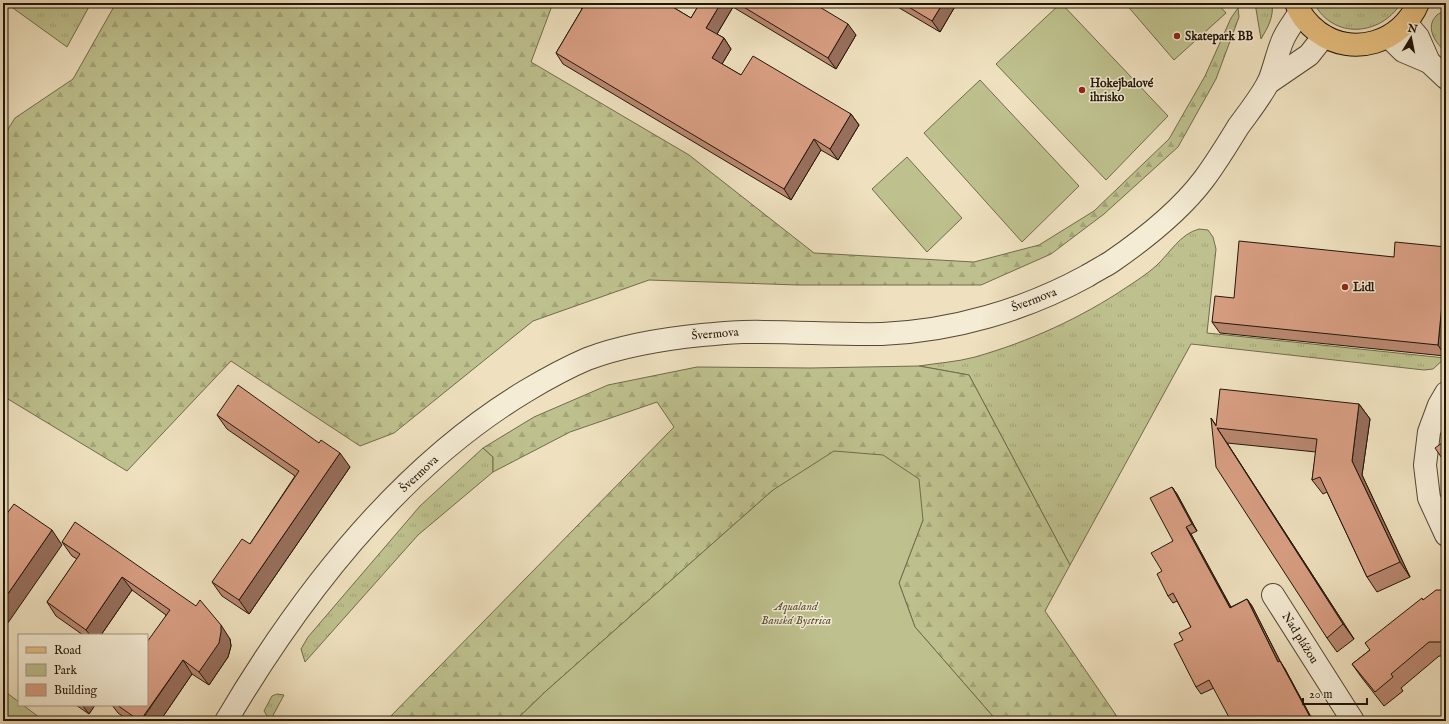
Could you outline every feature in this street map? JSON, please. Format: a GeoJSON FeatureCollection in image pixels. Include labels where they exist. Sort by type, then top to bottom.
{"type":"FeatureCollection","features":[{"type":"Feature","properties":{"kind":"main road"},"geometry":{"type":"LineString","coordinates":[[1298,8],[1313,28],[1324,36],[1341,43],[1357,45],[1373,43],[1389,37],[1406,23],[1418,3]]}},
{"type":"Feature","properties":{"kind":"street","name":"Švermova"},"geometry":{"type":"LineString","coordinates":[[226,721],[290,620],[364,528],[417,475],[460,436],[507,402],[551,376],[586,360],[621,347],[646,342],[739,332],[883,334],[935,328],[973,320],[1026,304],[1065,287],[1108,264],[1145,236],[1183,203],[1204,178],[1268,83],[1283,38],[1298,8]]}},
{"type":"Feature","properties":{"kind":"street"},"geometry":{"type":"LineString","coordinates":[[1406,23],[1418,37],[1429,62]]}},
{"type":"Feature","properties":{"kind":"street","name":"Švermova"},"geometry":{"type":"LineString","coordinates":[[1268,83],[1309,55],[1324,36]]}},
{"type":"Feature","properties":{"kind":"street"},"geometry":{"type":"LineString","coordinates":[[1389,37],[1403,51],[1429,62],[1446,78]]}},
{"type":"Feature","properties":{"kind":"street"},"geometry":{"type":"LineString","coordinates":[[1446,393],[1439,405],[1429,432],[1425,465],[1429,498],[1446,534]]}},
{"type":"Feature","properties":{"kind":"street","name":"Nad plážou"},"geometry":{"type":"LineString","coordinates":[[1273,595],[1353,721]]}},
{"type":"Feature","properties":{"kind":"green space"},"geometry":{"type":"Polygon","coordinates":[[[6,3],[91,3],[67,47],[6,3]]]}},
{"type":"Feature","properties":{"kind":"green space"},"geometry":{"type":"Polygon","coordinates":[[[116,3],[553,3],[531,62],[689,155],[814,253],[974,262],[1039,245],[1094,211],[1169,139],[1205,76],[1231,18],[1238,8],[1239,17],[1216,79],[1178,147],[1104,214],[1051,254],[981,285],[798,285],[649,280],[533,321],[394,433],[360,446],[231,361],[127,471],[3,396],[3,137],[15,118],[73,79],[116,3]]]}},
{"type":"Feature","properties":{"kind":"green space","name":"Hokejbalové ihrisko"},"geometry":{"type":"Polygon","coordinates":[[[1061,3],[1168,116],[1106,180],[996,64],[1061,3]]]}},
{"type":"Feature","properties":{"kind":"green space","name":"Skatepark BB"},"geometry":{"type":"Polygon","coordinates":[[[1125,3],[1217,3],[1226,13],[1174,60],[1125,3]]]}},
{"type":"Feature","properties":{"kind":"green space"},"geometry":{"type":"Polygon","coordinates":[[[1255,3],[1272,3],[1271,17],[1261,39],[1255,3]]]}},
{"type":"Feature","properties":{"kind":"green space"},"geometry":{"type":"Polygon","coordinates":[[[1314,3],[1401,3],[1392,14],[1382,22],[1370,27],[1357,29],[1345,28],[1333,23],[1322,15],[1314,3]]]}},
{"type":"Feature","properties":{"kind":"green space"},"geometry":{"type":"Polygon","coordinates":[[[1446,11],[1446,52],[1435,40],[1431,30],[1433,20],[1438,14],[1446,11]]]}},
{"type":"Feature","properties":{"kind":"green space"},"geometry":{"type":"Polygon","coordinates":[[[980,80],[1079,186],[1022,242],[924,133],[980,80]]]}},
{"type":"Feature","properties":{"kind":"green space"},"geometry":{"type":"Polygon","coordinates":[[[907,157],[962,218],[927,252],[872,189],[907,157]]]}},
{"type":"Feature","properties":{"kind":"green space"},"geometry":{"type":"Polygon","coordinates":[[[1199,229],[1208,230],[1213,237],[1216,249],[1207,333],[1445,358],[1433,369],[1424,370],[1191,344],[1070,565],[969,375],[919,366],[961,360],[995,351],[1073,319],[1142,277],[1156,266],[1181,239],[1192,231],[1199,229]]]}},
{"type":"Feature","properties":{"kind":"green space"},"geometry":{"type":"Polygon","coordinates":[[[919,366],[969,375],[1070,565],[1045,611],[1120,721],[997,721],[915,627],[899,583],[923,520],[773,490],[545,692],[515,721],[386,721],[674,427],[657,402],[570,432],[493,472],[493,457],[483,448],[534,417],[608,385],[697,367],[811,368],[919,366]]]}},
{"type":"Feature","properties":{"kind":"green space"},"geometry":{"type":"Polygon","coordinates":[[[483,448],[493,457],[493,472],[418,535],[305,662],[301,649],[308,637],[420,506],[483,448]]]}},
{"type":"Feature","properties":{"kind":"green space","name":"Aqualand Banská Bystrica"},"geometry":{"type":"Polygon","coordinates":[[[834,451],[883,455],[919,479],[923,520],[899,583],[915,627],[997,721],[515,721],[545,692],[773,490],[834,451]]]}},
{"type":"Feature","properties":{"kind":"green space"},"geometry":{"type":"Polygon","coordinates":[[[3,690],[18,701],[18,706],[24,706],[44,721],[3,721],[3,690]]]}},
{"type":"Feature","properties":{"kind":"green space"},"geometry":{"type":"Polygon","coordinates":[[[277,694],[284,695],[270,721],[266,721],[267,716],[264,711],[272,696],[277,694]]]}},
{"type":"Feature","properties":{"kind":"building"},"geometry":{"type":"Polygon","coordinates":[[[583,3],[666,3],[691,18],[700,3],[721,3],[706,28],[724,38],[712,58],[741,75],[753,56],[851,114],[830,149],[814,139],[784,189],[556,53],[585,4],[583,3]]]}},
{"type":"Feature","properties":{"kind":"building"},"geometry":{"type":"Polygon","coordinates":[[[737,3],[813,3],[848,24],[828,58],[737,3]]]}},
{"type":"Feature","properties":{"kind":"building"},"geometry":{"type":"Polygon","coordinates":[[[902,3],[943,3],[932,21],[902,3]]]}},
{"type":"Feature","properties":{"kind":"building","name":"Lidl"},"geometry":{"type":"Polygon","coordinates":[[[1239,241],[1394,257],[1395,242],[1446,247],[1446,263],[1438,345],[1212,322],[1215,296],[1234,298],[1239,241]]]}},
{"type":"Feature","properties":{"kind":"building"},"geometry":{"type":"Polygon","coordinates":[[[238,385],[319,443],[321,440],[340,453],[239,600],[212,582],[242,539],[250,544],[299,471],[217,415],[238,385]]]}},
{"type":"Feature","properties":{"kind":"building"},"geometry":{"type":"Polygon","coordinates":[[[1220,389],[1359,404],[1352,461],[1400,562],[1367,577],[1320,477],[1312,480],[1317,439],[1217,428],[1343,624],[1327,638],[1216,467],[1211,418],[1216,426],[1220,389]]]}},
{"type":"Feature","properties":{"kind":"building"},"geometry":{"type":"Polygon","coordinates":[[[1446,421],[1446,432],[1441,425],[1446,421]]]}},
{"type":"Feature","properties":{"kind":"building"},"geometry":{"type":"Polygon","coordinates":[[[1446,440],[1446,464],[1435,448],[1446,440]]]}},
{"type":"Feature","properties":{"kind":"building"},"geometry":{"type":"Polygon","coordinates":[[[1172,487],[1192,524],[1186,527],[1230,608],[1247,599],[1278,662],[1280,661],[1310,717],[1312,716],[1316,721],[1231,721],[1209,680],[1196,687],[1174,644],[1183,640],[1179,633],[1191,627],[1173,593],[1168,596],[1157,574],[1162,571],[1151,553],[1173,541],[1150,498],[1172,487]]]}},
{"type":"Feature","properties":{"kind":"building"},"geometry":{"type":"Polygon","coordinates":[[[14,504],[52,530],[3,601],[3,519],[14,504]]]}},
{"type":"Feature","properties":{"kind":"building"},"geometry":{"type":"Polygon","coordinates":[[[75,522],[196,606],[200,600],[221,625],[219,643],[199,672],[183,660],[140,721],[118,706],[148,706],[148,641],[170,610],[122,577],[86,630],[47,602],[80,554],[62,542],[75,522]]]}},
{"type":"Feature","properties":{"kind":"building"},"geometry":{"type":"Polygon","coordinates":[[[1436,590],[1441,590],[1446,593],[1446,645],[1444,642],[1429,642],[1391,674],[1393,677],[1375,692],[1352,664],[1370,650],[1365,643],[1422,598],[1423,600],[1436,590]]]}},
{"type":"Feature","properties":{"kind":"building"},"geometry":{"type":"Polygon","coordinates":[[[561,717],[565,721],[557,721],[561,717]]]}},
{"type":"Feature","properties":{"kind":"waterway"},"geometry":{"type":"LineString","coordinates":[[3,717],[9,721]]}},
{"type":"Feature","properties":{"kind":"place","name":"Skatepark BB"},"geometry":{"type":"Point","coordinates":[1177,36]}},
{"type":"Feature","properties":{"kind":"place","name":"Hokejbalové ihrisko"},"geometry":{"type":"Point","coordinates":[1082,90]}},
{"type":"Feature","properties":{"kind":"place","name":"Lidl"},"geometry":{"type":"Point","coordinates":[1345,287]}}]}
